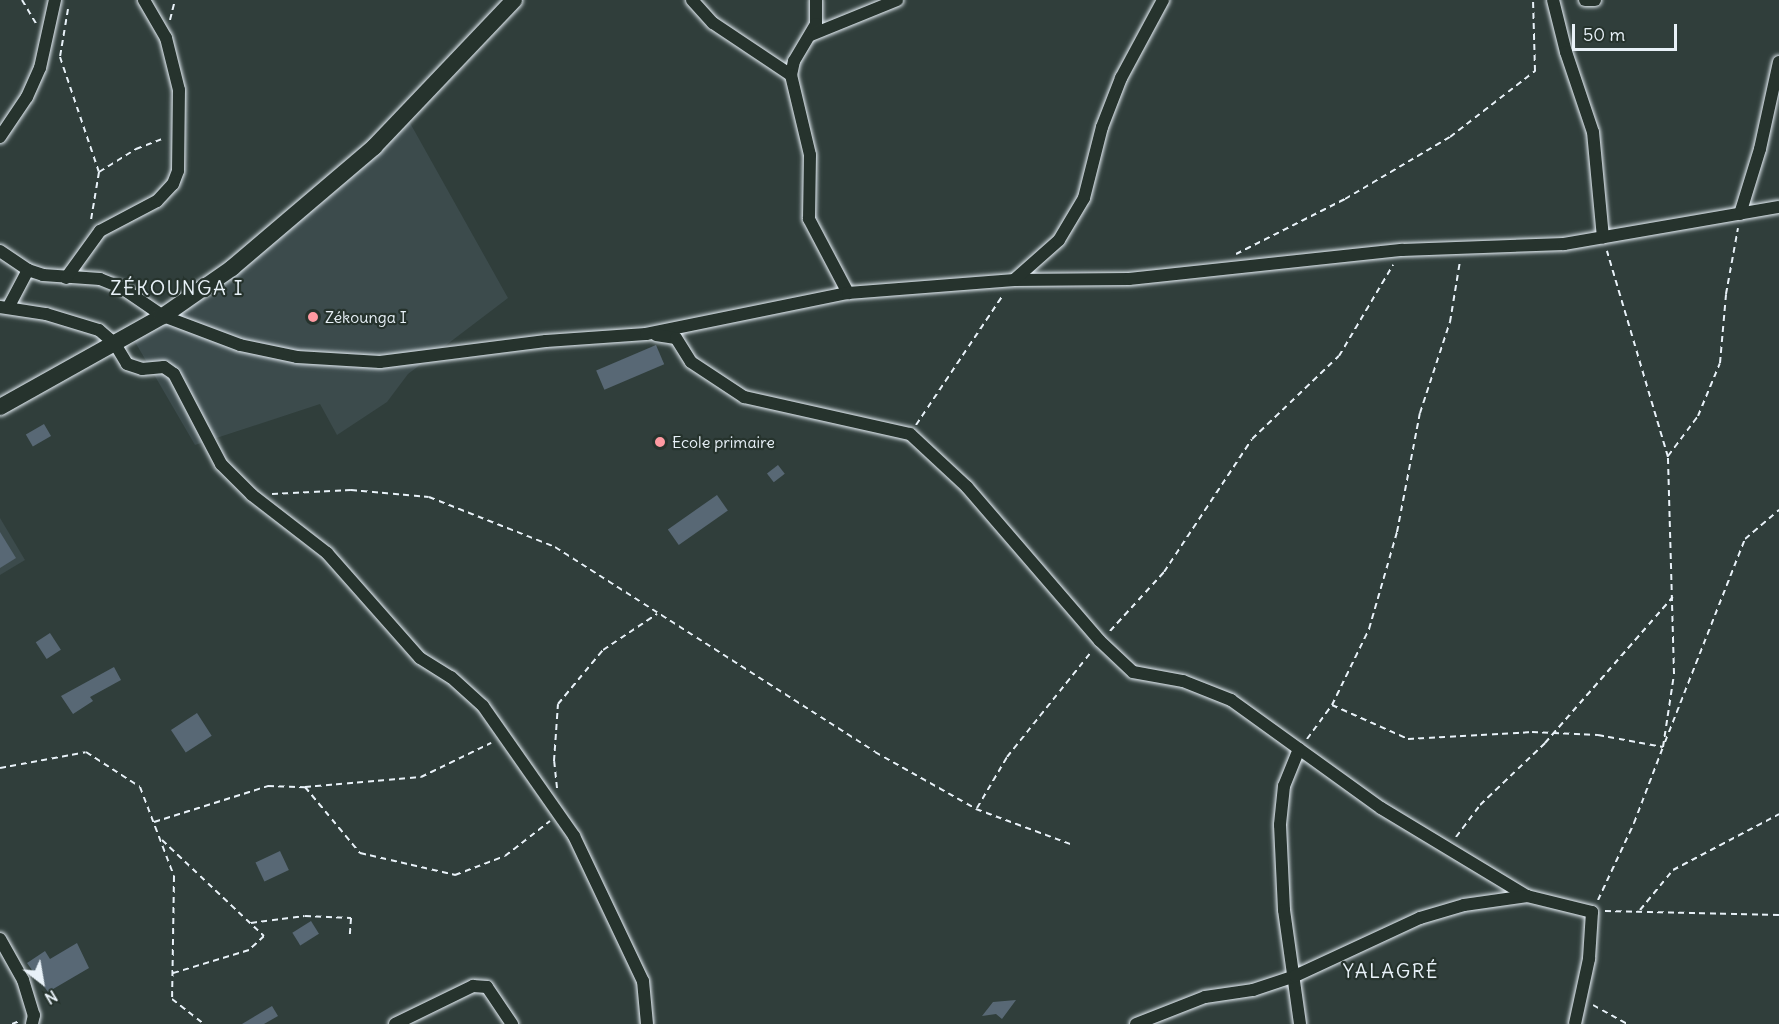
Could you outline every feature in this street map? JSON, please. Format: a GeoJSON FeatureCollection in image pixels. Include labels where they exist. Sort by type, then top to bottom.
{"type":"FeatureCollection","features":[{"type":"Feature","properties":{"kind":"street"},"geometry":{"type":"LineString","coordinates":[[0,137],[27,97],[40,68],[55,0]]}},
{"type":"Feature","properties":{"kind":"street"},"geometry":{"type":"LineString","coordinates":[[66,278],[87,244],[100,231],[166,193],[178,171],[181,133],[178,90],[166,38],[144,0]]}},
{"type":"Feature","properties":{"kind":"street"},"geometry":{"type":"LineString","coordinates":[[0,407],[163,316],[232,268],[374,147],[514,0]]}},
{"type":"Feature","properties":{"kind":"street"},"geometry":{"type":"LineString","coordinates":[[692,0],[713,23],[791,75]]}},
{"type":"Feature","properties":{"kind":"street"},"geometry":{"type":"LineString","coordinates":[[816,0],[811,35],[794,61],[791,75],[810,154],[809,219],[848,293]]}},
{"type":"Feature","properties":{"kind":"street"},"geometry":{"type":"LineString","coordinates":[[811,35],[897,0]]}},
{"type":"Feature","properties":{"kind":"street"},"geometry":{"type":"LineString","coordinates":[[1014,280],[1059,240],[1084,198],[1102,127],[1121,78],[1163,0]]}},
{"type":"Feature","properties":{"kind":"street"},"geometry":{"type":"LineString","coordinates":[[1553,0],[1566,52],[1593,132],[1603,238]]}},
{"type":"Feature","properties":{"kind":"street"},"geometry":{"type":"LineString","coordinates":[[1585,0],[1595,0]]}},
{"type":"Feature","properties":{"kind":"street"},"geometry":{"type":"LineString","coordinates":[[1740,214],[1761,148],[1779,62]]}},
{"type":"Feature","properties":{"kind":"street"},"geometry":{"type":"LineString","coordinates":[[0,251],[28,270],[66,278],[99,279],[122,288],[163,316],[240,345],[297,357],[380,362],[546,341],[646,334],[848,293],[1014,280],[1129,279],[1402,250],[1522,248],[1603,238],[1640,228],[1779,207]]}},
{"type":"Feature","properties":{"kind":"street"},"geometry":{"type":"LineString","coordinates":[[28,270],[5,307],[99,330],[115,344],[127,364],[142,369],[164,368],[174,374],[221,464],[252,495],[327,553],[420,658],[466,690],[509,739],[574,836],[644,981],[647,1024]]}},
{"type":"Feature","properties":{"kind":"street"},"geometry":{"type":"LineString","coordinates":[[646,334],[676,338],[691,362],[744,397],[910,434],[939,458],[1002,524],[1100,641],[1133,672],[1183,681],[1231,700],[1381,808],[1527,896],[1592,912],[1589,959],[1575,1024]]}},
{"type":"Feature","properties":{"kind":"street"},"geometry":{"type":"LineString","coordinates":[[1299,749],[1284,786],[1280,825],[1284,910],[1296,976],[1300,1024]]}},
{"type":"Feature","properties":{"kind":"street"},"geometry":{"type":"LineString","coordinates":[[1136,1024],[1205,997],[1253,990],[1296,976],[1420,918],[1464,905],[1527,896]]}},
{"type":"Feature","properties":{"kind":"street"},"geometry":{"type":"LineString","coordinates":[[0,939],[23,980],[34,1015],[32,1024]]}},
{"type":"Feature","properties":{"kind":"street"},"geometry":{"type":"LineString","coordinates":[[395,1024],[473,986],[487,987],[512,1024]]}},
{"type":"Feature","properties":{"kind":"path"},"geometry":{"type":"LineString","coordinates":[[69,0],[60,57],[99,172],[87,244]]}},
{"type":"Feature","properties":{"kind":"path"},"geometry":{"type":"LineString","coordinates":[[1230,257],[1345,200],[1450,137],[1535,71],[1533,0]]}},
{"type":"Feature","properties":{"kind":"path"},"geometry":{"type":"LineString","coordinates":[[99,172],[136,149],[181,133]]}},
{"type":"Feature","properties":{"kind":"path"},"geometry":{"type":"LineString","coordinates":[[1668,457],[1698,416],[1720,363],[1726,294],[1740,214]]}},
{"type":"Feature","properties":{"kind":"path"},"geometry":{"type":"LineString","coordinates":[[1603,238],[1668,457],[1674,674],[1663,747]]}},
{"type":"Feature","properties":{"kind":"path"},"geometry":{"type":"LineString","coordinates":[[1299,749],[1332,705],[1369,629],[1396,532],[1420,413],[1450,322],[1461,249]]}},
{"type":"Feature","properties":{"kind":"path"},"geometry":{"type":"LineString","coordinates":[[976,809],[1008,757],[1100,641],[1164,572],[1252,439],[1339,356],[1402,250]]}},
{"type":"Feature","properties":{"kind":"path"},"geometry":{"type":"LineString","coordinates":[[910,434],[953,366],[1014,280]]}},
{"type":"Feature","properties":{"kind":"path"},"geometry":{"type":"LineString","coordinates":[[252,495],[351,490],[429,497],[555,548],[875,752],[976,809],[1072,845]]}},
{"type":"Feature","properties":{"kind":"path"},"geometry":{"type":"LineString","coordinates":[[1779,510],[1745,539],[1634,823],[1592,912],[1640,910],[1779,915]]}},
{"type":"Feature","properties":{"kind":"path"},"geometry":{"type":"LineString","coordinates":[[1448,847],[1480,805],[1553,733],[1673,597]]}},
{"type":"Feature","properties":{"kind":"path"},"geometry":{"type":"LineString","coordinates":[[305,787],[360,854],[455,875],[505,856],[560,814],[554,761],[558,704],[603,650],[657,614]]}},
{"type":"Feature","properties":{"kind":"path"},"geometry":{"type":"LineString","coordinates":[[1332,705],[1408,739],[1553,733],[1598,735],[1663,747]]}},
{"type":"Feature","properties":{"kind":"path"},"geometry":{"type":"LineString","coordinates":[[154,822],[267,786],[305,787],[421,777],[460,755],[509,739]]}},
{"type":"Feature","properties":{"kind":"path"},"geometry":{"type":"LineString","coordinates":[[0,768],[86,752],[140,787],[174,876],[170,974],[172,999],[204,1024]]}},
{"type":"Feature","properties":{"kind":"path"},"geometry":{"type":"LineString","coordinates":[[1640,910],[1673,870],[1779,814]]}},
{"type":"Feature","properties":{"kind":"path"},"geometry":{"type":"LineString","coordinates":[[160,838],[264,936],[249,950],[170,974]]}},
{"type":"Feature","properties":{"kind":"path"},"geometry":{"type":"LineString","coordinates":[[251,923],[305,916],[351,918],[350,934]]}},
{"type":"Feature","properties":{"kind":"path"},"geometry":{"type":"LineString","coordinates":[[1580,998],[1627,1024]]}},
{"type":"Feature","properties":{"kind":"shaded area"},"geometry":{"type":"Polygon","coordinates":[[[405,114],[508,298],[408,374],[387,402],[337,435],[320,404],[195,445],[131,335],[163,316],[405,114]]]}},
{"type":"Feature","properties":{"kind":"shaded area"},"geometry":{"type":"Polygon","coordinates":[[[0,518],[25,560],[0,575],[0,518]]]}},
{"type":"Feature","properties":{"kind":"building"},"geometry":{"type":"Polygon","coordinates":[[[656,345],[664,364],[604,390],[596,370],[656,345]]]}},
{"type":"Feature","properties":{"kind":"building"},"geometry":{"type":"Polygon","coordinates":[[[44,424],[51,436],[33,447],[26,434],[44,424]]]}},
{"type":"Feature","properties":{"kind":"building"},"geometry":{"type":"Polygon","coordinates":[[[778,465],[785,474],[774,482],[767,474],[778,465]]]}},
{"type":"Feature","properties":{"kind":"building"},"geometry":{"type":"Polygon","coordinates":[[[717,495],[728,511],[679,545],[668,529],[717,495]]]}},
{"type":"Feature","properties":{"kind":"building"},"geometry":{"type":"Polygon","coordinates":[[[0,532],[16,558],[0,568],[0,532]]]}},
{"type":"Feature","properties":{"kind":"building"},"geometry":{"type":"Polygon","coordinates":[[[50,633],[61,650],[47,659],[36,642],[50,633]]]}},
{"type":"Feature","properties":{"kind":"building"},"geometry":{"type":"Polygon","coordinates":[[[114,667],[121,680],[90,697],[93,701],[73,714],[61,696],[114,667]]]}},
{"type":"Feature","properties":{"kind":"building"},"geometry":{"type":"Polygon","coordinates":[[[197,713],[212,736],[186,753],[171,730],[197,713]]]}},
{"type":"Feature","properties":{"kind":"building"},"geometry":{"type":"Polygon","coordinates":[[[280,851],[289,870],[264,881],[256,862],[280,851]]]}},
{"type":"Feature","properties":{"kind":"building"},"geometry":{"type":"Polygon","coordinates":[[[311,921],[319,934],[300,945],[292,933],[311,921]]]}},
{"type":"Feature","properties":{"kind":"building"},"geometry":{"type":"Polygon","coordinates":[[[77,943],[89,968],[48,992],[27,963],[45,951],[50,959],[77,943]]]}},
{"type":"Feature","properties":{"kind":"building"},"geometry":{"type":"Polygon","coordinates":[[[1016,1000],[1002,1019],[996,1014],[982,1016],[993,1002],[1016,1000]]]}},
{"type":"Feature","properties":{"kind":"building"},"geometry":{"type":"Polygon","coordinates":[[[272,1006],[278,1016],[264,1024],[242,1024],[272,1006]]]}},
{"type":"Feature","properties":{"kind":"place","name":"Zékounga I"},"geometry":{"type":"Point","coordinates":[313,317]}},
{"type":"Feature","properties":{"kind":"place","name":"Ecole primaire"},"geometry":{"type":"Point","coordinates":[660,442]}},
{"type":"Feature","properties":{"kind":"district","name":"ZÉKOUNGA I"},"geometry":{"type":"Point","coordinates":[177,287]}},
{"type":"Feature","properties":{"kind":"district","name":"YALAGRÉ"},"geometry":{"type":"Point","coordinates":[1391,970]}}]}
